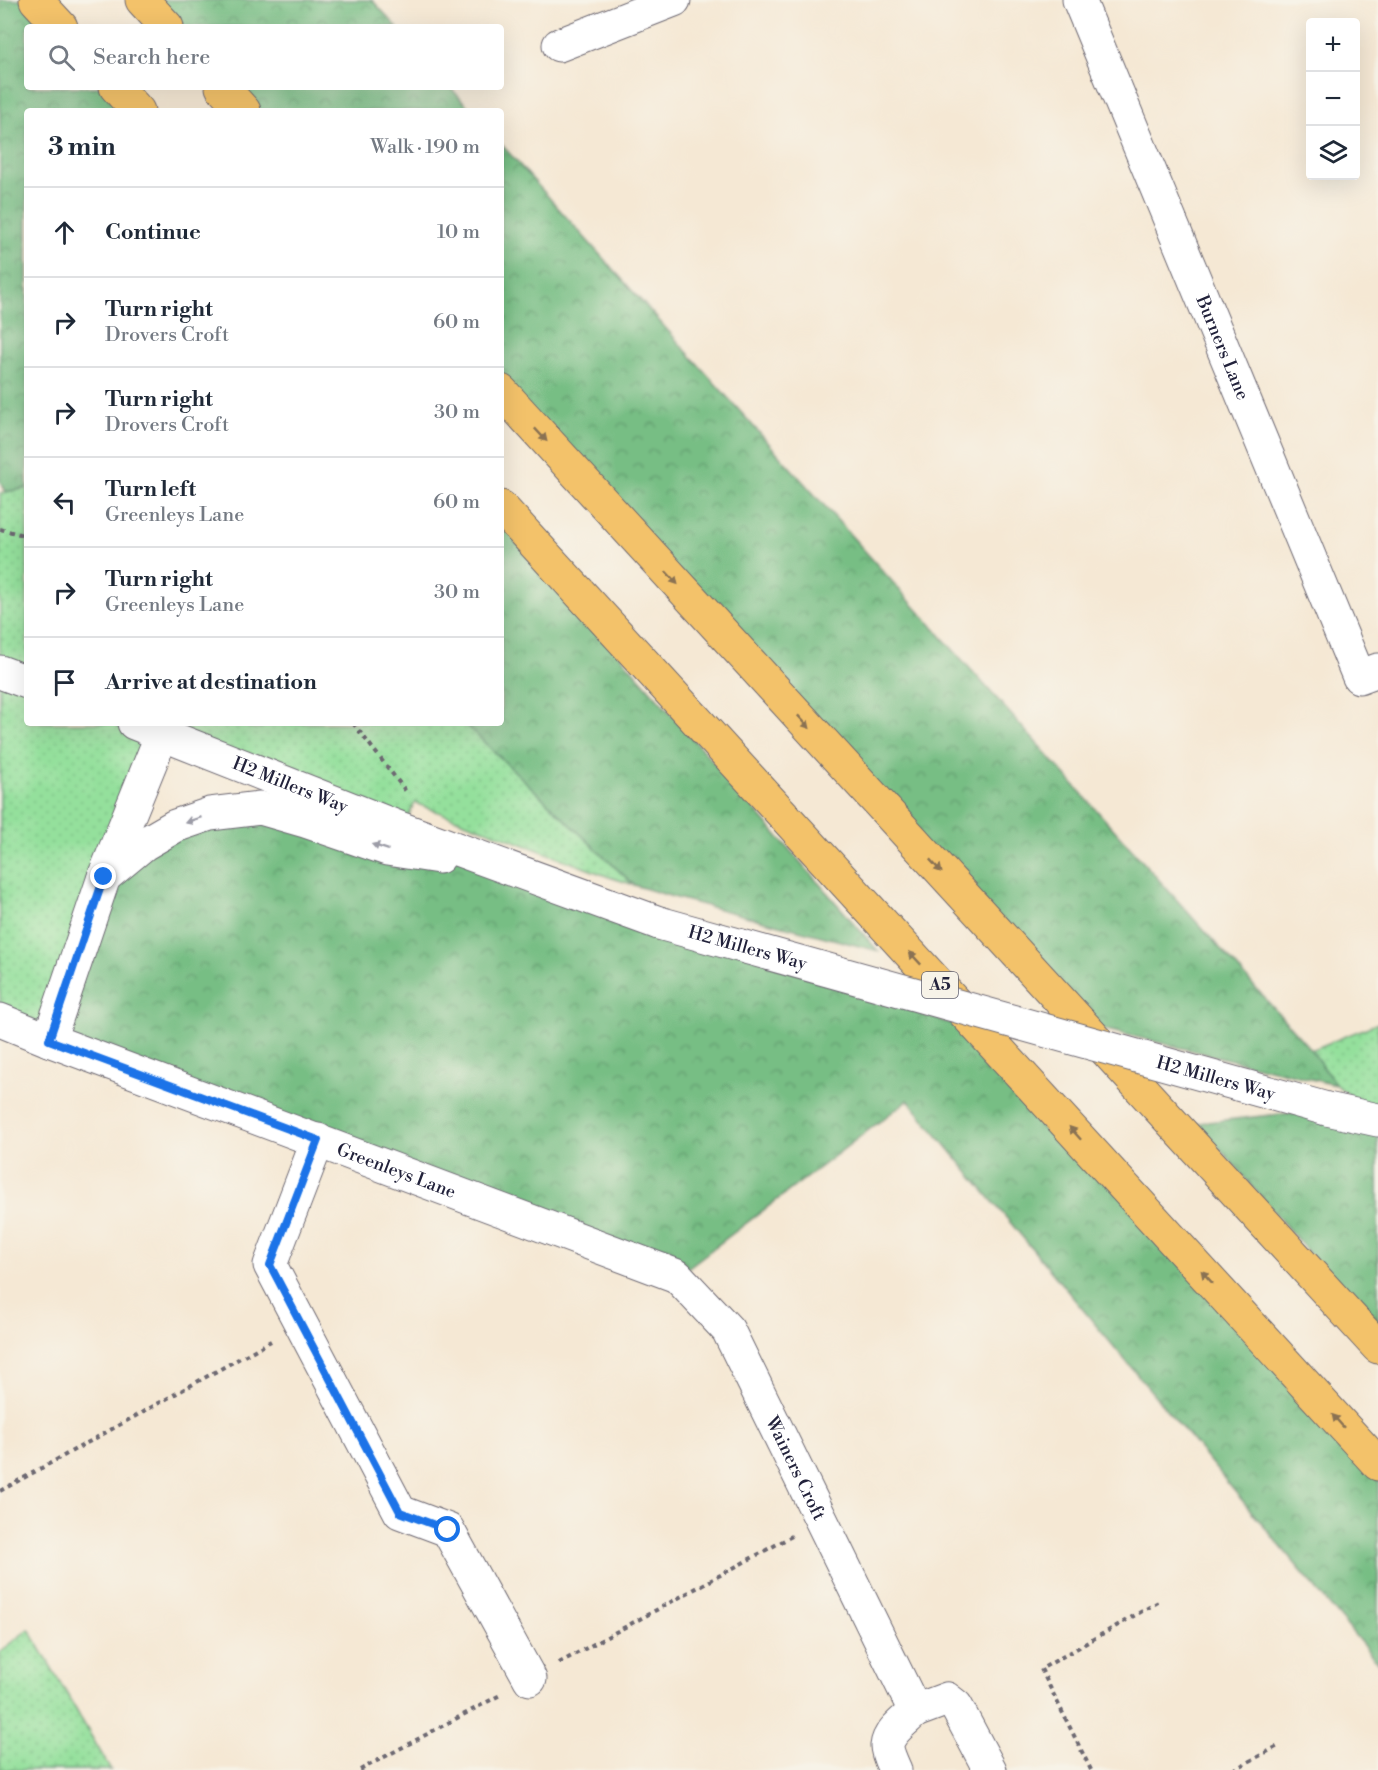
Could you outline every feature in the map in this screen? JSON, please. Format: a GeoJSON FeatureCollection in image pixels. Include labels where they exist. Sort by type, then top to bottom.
{"type":"FeatureCollection","features":[{"type":"Feature","properties":{"kind":"highway"},"geometry":{"type":"LineString","coordinates":[[36,0],[58,24]]}},
{"type":"Feature","properties":{"kind":"highway"},"geometry":{"type":"LineString","coordinates":[[142,0],[164,24]]}},
{"type":"Feature","properties":{"kind":"highway"},"geometry":{"type":"LineString","coordinates":[[119,90],[135,108]]}},
{"type":"Feature","properties":{"kind":"highway"},"geometry":{"type":"LineString","coordinates":[[225,90],[241,108]]}},
{"type":"Feature","properties":{"kind":"highway"},"geometry":{"type":"LineString","coordinates":[[504,395],[1378,1347]]}},
{"type":"Feature","properties":{"kind":"highway","name":"A5"},"geometry":{"type":"LineString","coordinates":[[504,510],[1378,1464]]}},
{"type":"Feature","properties":{"kind":"street","name":"Burners Lane"},"geometry":{"type":"LineString","coordinates":[[1079,0],[1359,678],[1378,670]]}},
{"type":"Feature","properties":{"kind":"street"},"geometry":{"type":"LineString","coordinates":[[559,45],[666,1]]}},
{"type":"Feature","properties":{"kind":"street"},"geometry":{"type":"LineString","coordinates":[[0,672],[24,681]]}},
{"type":"Feature","properties":{"kind":"street"},"geometry":{"type":"LineString","coordinates":[[49,1040],[104,877],[148,728]]}},
{"type":"Feature","properties":{"kind":"street","name":"H2 Millers Way"},"geometry":{"type":"LineString","coordinates":[[148,728],[500,865],[659,924],[1326,1108],[1378,1120]]}},
{"type":"Feature","properties":{"kind":"street"},"geometry":{"type":"LineString","coordinates":[[104,877],[144,844],[175,826],[210,814],[260,808],[387,849],[500,865]]}},
{"type":"Feature","properties":{"kind":"street","name":"Greenleys Lane"},"geometry":{"type":"LineString","coordinates":[[0,1020],[677,1276]]}},
{"type":"Feature","properties":{"kind":"street"},"geometry":{"type":"LineString","coordinates":[[318,1140],[270,1265],[400,1512],[448,1530],[530,1679]]}},
{"type":"Feature","properties":{"kind":"street","name":"Wainers Croft"},"geometry":{"type":"LineString","coordinates":[[677,1276],[728,1330],[915,1712]]}},
{"type":"Feature","properties":{"kind":"street"},"geometry":{"type":"LineString","coordinates":[[895,1770],[887,1748],[894,1732],[915,1712],[947,1699],[956,1706],[990,1770]]}},
{"type":"Feature","properties":{"kind":"path"},"geometry":{"type":"LineString","coordinates":[[0,529],[24,535]]}},
{"type":"Feature","properties":{"kind":"path"},"geometry":{"type":"LineString","coordinates":[[0,1491],[300,1324]]}},
{"type":"Feature","properties":{"kind":"path"},"geometry":{"type":"LineString","coordinates":[[360,1770],[821,1520]]}},
{"type":"Feature","properties":{"kind":"path"},"geometry":{"type":"LineString","coordinates":[[1091,1770],[1041,1669],[1160,1600]]}},
{"type":"Feature","properties":{"kind":"path"},"geometry":{"type":"LineString","coordinates":[[1233,1770],[1278,1746]]}},
{"type":"Feature","properties":{"kind":"green space"},"geometry":{"type":"Polygon","coordinates":[[[0,0],[25,0],[48,24],[24,24],[24,90],[112,90],[129,108],[24,108],[24,489],[5,492],[0,481],[0,0]]]}},
{"type":"Feature","properties":{"kind":"green space"},"geometry":{"type":"Polygon","coordinates":[[[159,0],[372,0],[394,24],[179,24],[159,0]]]}},
{"type":"Feature","properties":{"kind":"green space"},"geometry":{"type":"Polygon","coordinates":[[[238,90],[453,90],[469,108],[253,108],[238,90]]]}},
{"type":"Feature","properties":{"kind":"green space"},"geometry":{"type":"Polygon","coordinates":[[[504,147],[1311,1050],[1336,1085],[1082,1024],[504,392],[504,147]]]}},
{"type":"Feature","properties":{"kind":"green space"},"geometry":{"type":"Polygon","coordinates":[[[24,489],[24,726],[248,726],[255,729],[265,726],[467,726],[634,885],[415,803],[402,829],[162,734],[49,1040],[0,1020],[0,493],[24,489]]]}},
{"type":"Feature","properties":{"kind":"green space"},"geometry":{"type":"Polygon","coordinates":[[[504,522],[878,951],[634,885],[467,726],[504,726],[504,522]]]}},
{"type":"Feature","properties":{"kind":"green space"},"geometry":{"type":"Polygon","coordinates":[[[210,814],[500,865],[659,923],[986,1036],[1378,1464],[1378,1663],[908,1100],[677,1276],[49,1040],[104,877],[210,814]]]}},
{"type":"Feature","properties":{"kind":"green space"},"geometry":{"type":"Polygon","coordinates":[[[1378,1023],[1378,1116],[1336,1085],[1311,1050],[1378,1023]]]}},
{"type":"Feature","properties":{"kind":"green space"},"geometry":{"type":"Polygon","coordinates":[[[1327,1109],[1378,1120],[1378,1334],[1198,1123],[1327,1109]]]}},
{"type":"Feature","properties":{"kind":"green space"},"geometry":{"type":"Polygon","coordinates":[[[29,1629],[111,1770],[0,1770],[0,1651],[29,1629]]]}},
{"type":"Feature","properties":{"kind":"route"},"geometry":{"type":"LineString","coordinates":[[104,877],[49,1040],[318,1140],[270,1265],[400,1512],[448,1530]]}}]}
